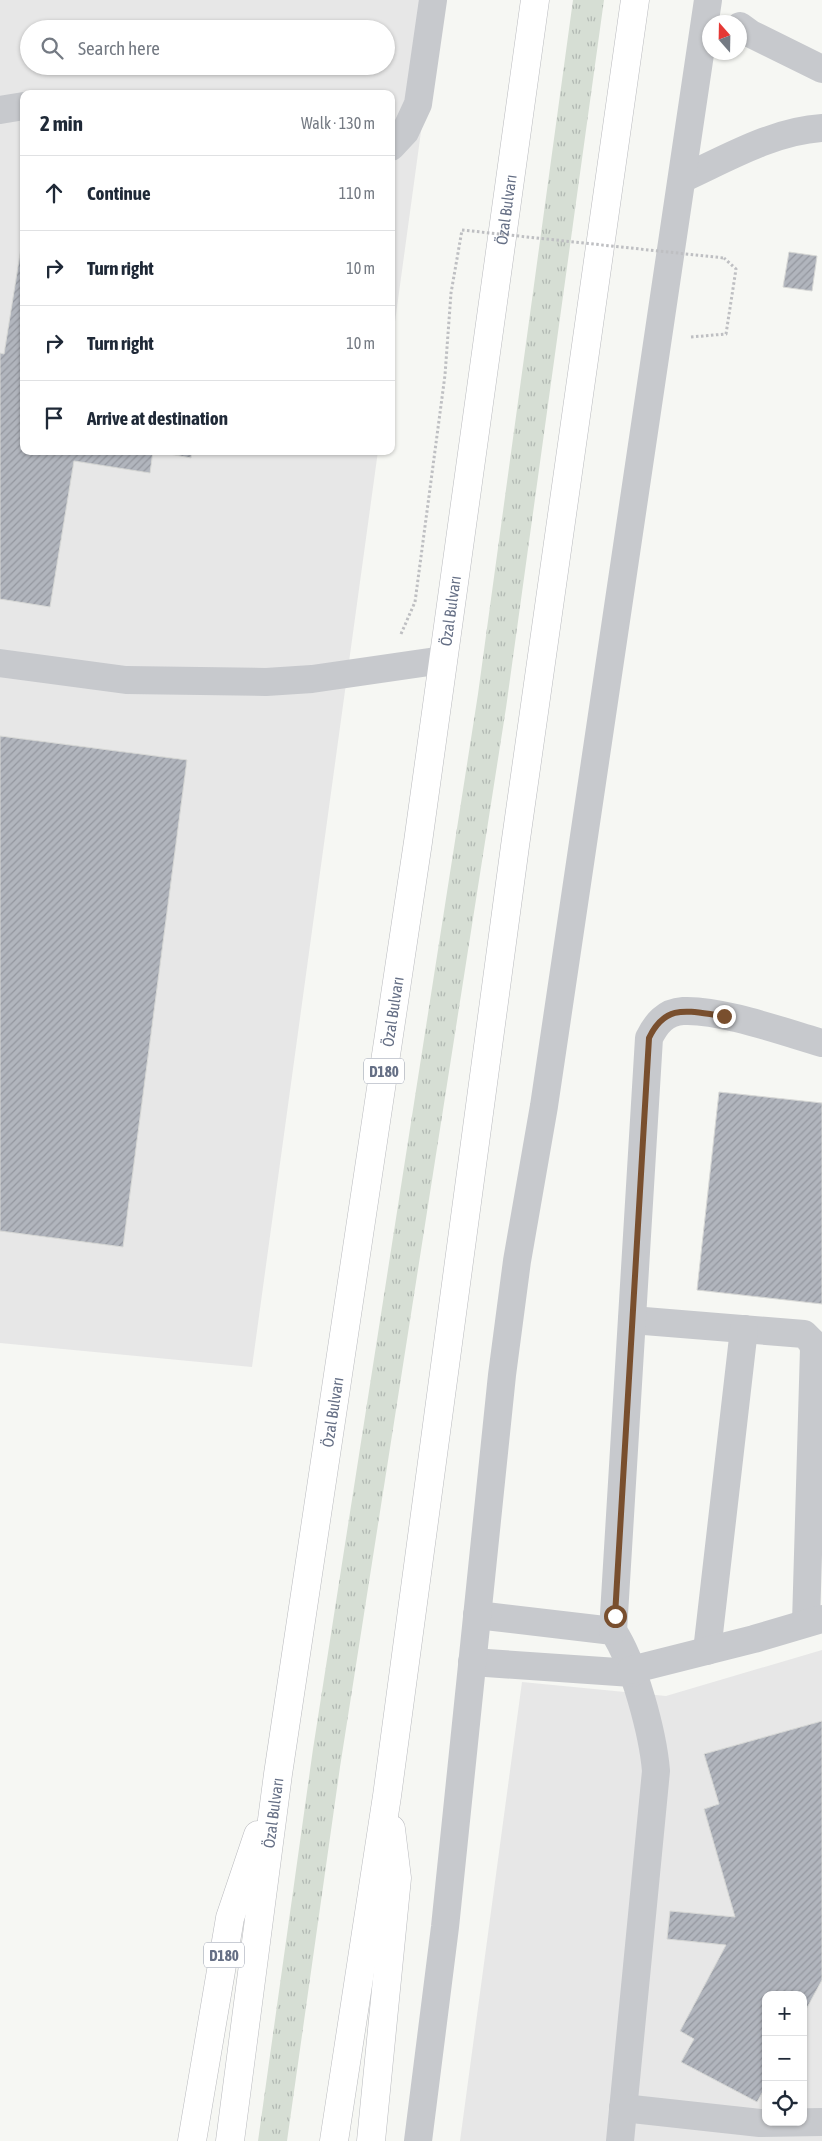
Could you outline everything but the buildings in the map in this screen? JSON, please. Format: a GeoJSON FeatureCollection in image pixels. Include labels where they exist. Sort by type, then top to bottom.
{"type":"FeatureCollection","features":[{"type":"Feature","properties":{"kind":"highway","name":"Özal Bulvarı"},"geometry":{"type":"LineString","coordinates":[[230,2141],[278,1774],[418,842],[535,0]]}},
{"type":"Feature","properties":{"kind":"highway"},"geometry":{"type":"LineString","coordinates":[[334,2141],[387,1796],[515,846],[634,0]]}},
{"type":"Feature","properties":{"kind":"highway","name":"D180"},"geometry":{"type":"LineString","coordinates":[[192,2141],[230,1918],[278,1774]]}},
{"type":"Feature","properties":{"kind":"highway"},"geometry":{"type":"LineString","coordinates":[[371,2141],[397,1878],[387,1796]]}},
{"type":"Feature","properties":{"kind":"street"},"geometry":{"type":"LineString","coordinates":[[395,143],[405,132],[418,104],[433,0]]}},
{"type":"Feature","properties":{"kind":"street"},"geometry":{"type":"LineString","coordinates":[[418,2141],[445,1927],[502,1375],[517,1261],[544,1106],[708,2],[725,15]]}},
{"type":"Feature","properties":{"kind":"street"},"geometry":{"type":"LineString","coordinates":[[747,31],[822,69]]}},
{"type":"Feature","properties":{"kind":"street"},"geometry":{"type":"LineString","coordinates":[[0,110],[20,107]]}},
{"type":"Feature","properties":{"kind":"street"},"geometry":{"type":"LineString","coordinates":[[682,179],[754,146],[808,129],[822,128]]}},
{"type":"Feature","properties":{"kind":"street"},"geometry":{"type":"LineString","coordinates":[[0,663],[126,680],[266,682],[312,679],[443,660]]}},
{"type":"Feature","properties":{"kind":"street"},"geometry":{"type":"LineString","coordinates":[[620,2141],[656,1772],[651,1734],[631,1672],[613,1631],[649,1038],[656,1023],[669,1015],[682,1011],[724,1016],[822,1043]]}},
{"type":"Feature","properties":{"kind":"street"},"geometry":{"type":"LineString","coordinates":[[472,1662],[631,1672],[814,1621],[814,1348],[811,1341],[804,1334],[632,1320]]}},
{"type":"Feature","properties":{"kind":"street"},"geometry":{"type":"LineString","coordinates":[[707,1651],[744,1329]]}},
{"type":"Feature","properties":{"kind":"street"},"geometry":{"type":"LineString","coordinates":[[477,1615],[613,1631]]}},
{"type":"Feature","properties":{"kind":"street"},"geometry":{"type":"LineString","coordinates":[[623,2108],[760,2123],[822,2122]]}},
{"type":"Feature","properties":{"kind":"path"},"geometry":{"type":"LineString","coordinates":[[377,670],[402,632],[416,602],[445,374],[451,293],[462,230],[724,258],[736,268],[726,334],[658,341]]}},
{"type":"Feature","properties":{"kind":"shaded area"},"geometry":{"type":"Polygon","coordinates":[[[0,0],[439,0],[395,322],[395,90],[20,90],[20,455],[377,455],[252,1367],[0,1343],[0,0]]]}},
{"type":"Feature","properties":{"kind":"shaded area"},"geometry":{"type":"Polygon","coordinates":[[[822,1650],[822,2141],[460,2141],[522,1682],[666,1696],[822,1650]]]}},
{"type":"Feature","properties":{"kind":"green space"},"geometry":{"type":"Polygon","coordinates":[[[573,0],[604,0],[506,708],[340,1767],[287,2141],[258,2141],[313,1749],[478,694],[573,0]]]}},
{"type":"Feature","properties":{"kind":"route"},"geometry":{"type":"LineString","coordinates":[[615,1616],[649,1038],[656,1023],[669,1015],[682,1011],[724,1016]]}}]}
